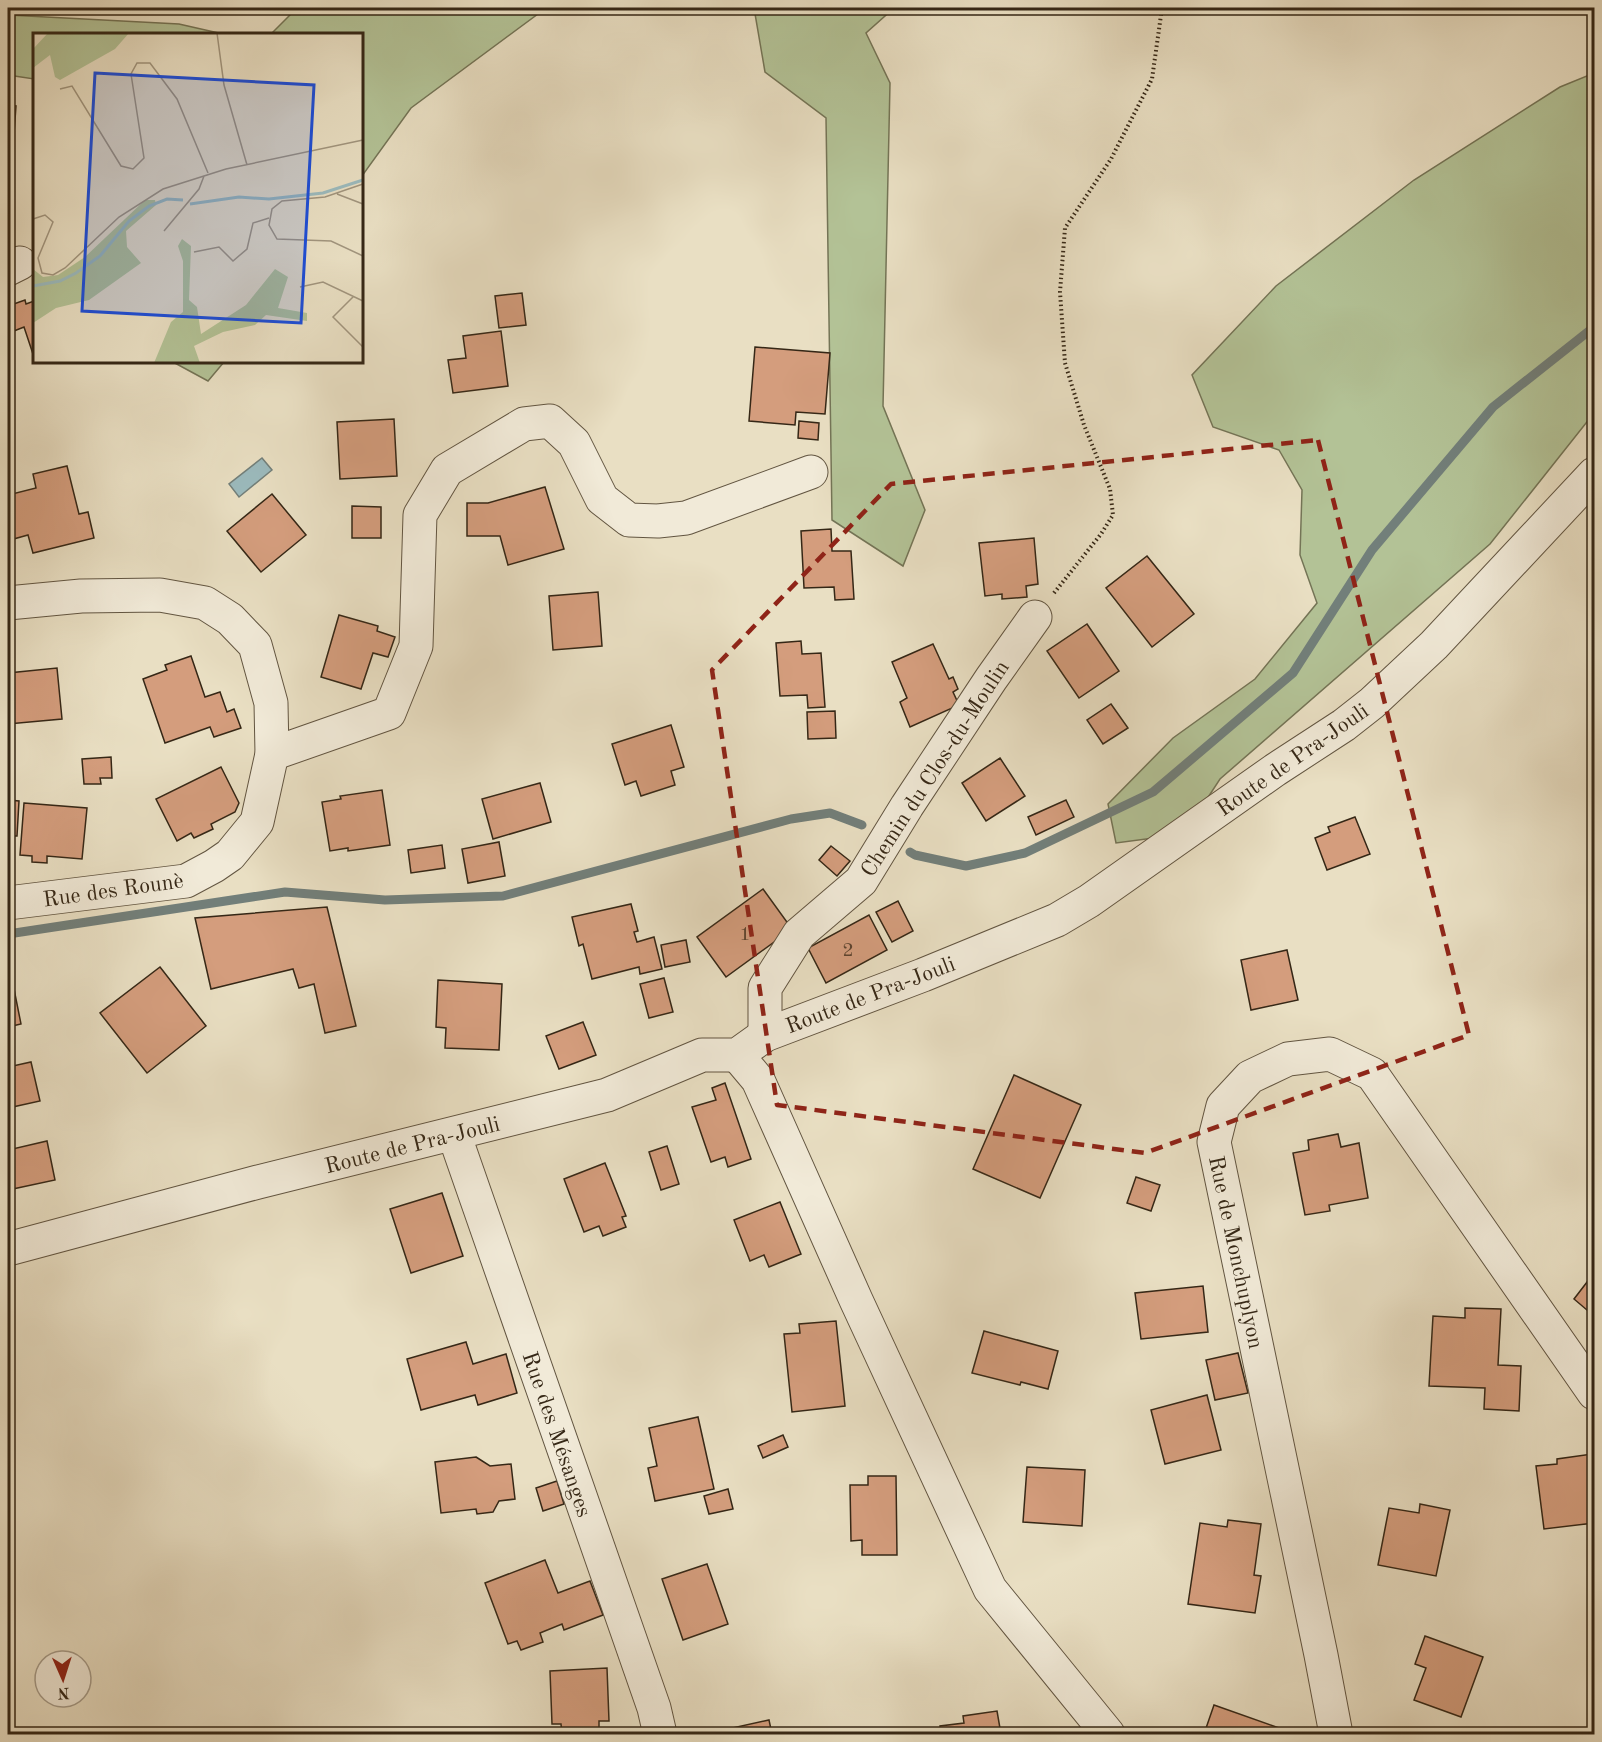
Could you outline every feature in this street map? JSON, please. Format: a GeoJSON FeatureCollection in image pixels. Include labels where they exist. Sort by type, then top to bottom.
{"type":"FeatureCollection","features":[{"type":"Feature","properties":{"kind":"street"},"geometry":{"type":"LineString","coordinates":[[272,754],[389,712],[416,646],[420,515],[447,470],[524,424],[550,421],[573,443],[602,499],[629,520],[658,521],[686,518],[811,472]]}},
{"type":"Feature","properties":{"kind":"street","name":"Route de Pra-Jouli"},"geometry":{"type":"LineString","coordinates":[[8,1249],[258,1182],[607,1095],[702,1055],[737,1054],[765,1035],[923,975],[1057,920],[1089,901],[1275,770],[1344,725],[1372,703],[1434,645],[1594,474]]}},
{"type":"Feature","properties":{"kind":"street","name":"Rue des Rounè"},"geometry":{"type":"LineString","coordinates":[[8,603],[81,596],[160,595],[205,603],[230,619],[255,645],[271,703],[272,754],[257,822],[230,855],[214,866],[186,881],[8,903]]}},
{"type":"Feature","properties":{"kind":"street","name":"Chemin du Clos-du-Moulin"},"geometry":{"type":"LineString","coordinates":[[765,1035],[765,988],[799,934],[861,881],[907,806],[1035,617]]}},
{"type":"Feature","properties":{"kind":"street"},"geometry":{"type":"LineString","coordinates":[[737,1054],[758,1080],[856,1300],[990,1589],[1108,1734]]}},
{"type":"Feature","properties":{"kind":"street","name":"Rue de Monchuplyon"},"geometry":{"type":"LineString","coordinates":[[1336,1734],[1214,1142],[1223,1106],[1250,1077],[1288,1059],[1330,1054],[1372,1074],[1594,1393]]}},
{"type":"Feature","properties":{"kind":"street","name":"Rue des Mésanges"},"geometry":{"type":"LineString","coordinates":[[454,1134],[654,1708],[660,1734]]}},
{"type":"Feature","properties":{"kind":"path"},"geometry":{"type":"LineString","coordinates":[[1035,617],[1101,534],[1113,515],[1110,489],[1084,425],[1065,363],[1060,292],[1065,228],[1111,159],[1152,79],[1162,8]]}},
{"type":"Feature","properties":{"kind":"highlighted area"},"geometry":{"type":"Polygon","coordinates":[[[1318,440],[1469,1035],[1145,1153],[777,1105],[712,670],[891,484],[1318,440]]]}},
{"type":"Feature","properties":{"kind":"green space"},"geometry":{"type":"Polygon","coordinates":[[[297,8],[546,8],[411,108],[363,175],[363,33],[272,33],[297,8]]]}},
{"type":"Feature","properties":{"kind":"green space"},"geometry":{"type":"Polygon","coordinates":[[[754,8],[894,8],[866,33],[890,83],[883,406],[925,510],[903,566],[832,520],[826,118],[765,72],[754,8]]]}},
{"type":"Feature","properties":{"kind":"green space"},"geometry":{"type":"Polygon","coordinates":[[[8,15],[179,24],[219,33],[33,33],[33,79],[8,75],[8,15]]]}},
{"type":"Feature","properties":{"kind":"green space"},"geometry":{"type":"Polygon","coordinates":[[[1594,73],[1594,413],[1490,544],[1220,779],[1184,834],[1116,843],[1108,804],[1173,738],[1255,679],[1317,603],[1300,555],[1302,490],[1279,450],[1213,427],[1192,375],[1276,286],[1414,180],[1560,87],[1594,73]]]}},
{"type":"Feature","properties":{"kind":"green space"},"geometry":{"type":"Polygon","coordinates":[[[175,363],[223,363],[208,381],[175,363]]]}},
{"type":"Feature","properties":{"kind":"water"},"geometry":{"type":"Polygon","coordinates":[[[262,458],[272,470],[239,497],[229,484],[262,458]]]}},
{"type":"Feature","properties":{"kind":"building"},"geometry":{"type":"Polygon","coordinates":[[[8,105],[16,106],[12,161],[8,160],[8,105]]]}},
{"type":"Feature","properties":{"kind":"building"},"geometry":{"type":"Polygon","coordinates":[[[522,293],[526,325],[499,328],[495,296],[522,293]]]}},
{"type":"Feature","properties":{"kind":"building"},"geometry":{"type":"Polygon","coordinates":[[[25,300],[26,304],[33,301],[33,354],[24,327],[14,331],[8,306],[25,300]]]}},
{"type":"Feature","properties":{"kind":"building"},"geometry":{"type":"Polygon","coordinates":[[[501,331],[508,386],[453,393],[448,360],[466,358],[463,336],[501,331]]]}},
{"type":"Feature","properties":{"kind":"building"},"geometry":{"type":"Polygon","coordinates":[[[755,347],[830,353],[825,414],[796,412],[795,425],[749,421],[755,347]]]}},
{"type":"Feature","properties":{"kind":"building"},"geometry":{"type":"Polygon","coordinates":[[[394,419],[397,476],[340,479],[337,422],[394,419]]]}},
{"type":"Feature","properties":{"kind":"building"},"geometry":{"type":"Polygon","coordinates":[[[799,421],[819,423],[818,440],[798,438],[799,421]]]}},
{"type":"Feature","properties":{"kind":"building"},"geometry":{"type":"Polygon","coordinates":[[[67,466],[79,514],[88,512],[94,538],[33,553],[28,535],[10,540],[8,495],[36,488],[33,474],[67,466]]]}},
{"type":"Feature","properties":{"kind":"building"},"geometry":{"type":"Polygon","coordinates":[[[545,487],[564,549],[508,565],[500,536],[467,536],[467,503],[488,503],[545,487]]]}},
{"type":"Feature","properties":{"kind":"building"},"geometry":{"type":"Polygon","coordinates":[[[272,494],[306,535],[261,572],[227,531],[272,494]]]}},
{"type":"Feature","properties":{"kind":"building"},"geometry":{"type":"Polygon","coordinates":[[[352,506],[381,507],[381,538],[352,538],[352,506]]]}},
{"type":"Feature","properties":{"kind":"building"},"geometry":{"type":"Polygon","coordinates":[[[831,529],[832,551],[851,551],[854,599],[835,600],[834,587],[804,588],[801,531],[831,529]]]}},
{"type":"Feature","properties":{"kind":"building"},"geometry":{"type":"Polygon","coordinates":[[[1034,538],[1038,584],[1026,586],[1027,597],[1002,599],[1002,594],[985,596],[979,543],[1034,538]]]}},
{"type":"Feature","properties":{"kind":"building"},"geometry":{"type":"Polygon","coordinates":[[[1147,556],[1194,614],[1152,647],[1106,588],[1147,556]]]}},
{"type":"Feature","properties":{"kind":"building"},"geometry":{"type":"Polygon","coordinates":[[[598,592],[602,646],[553,650],[549,596],[598,592]]]}},
{"type":"Feature","properties":{"kind":"building"},"geometry":{"type":"Polygon","coordinates":[[[339,615],[378,626],[377,631],[395,637],[388,657],[373,653],[361,689],[321,677],[339,615]]]}},
{"type":"Feature","properties":{"kind":"building"},"geometry":{"type":"Polygon","coordinates":[[[1087,624],[1119,671],[1079,698],[1047,651],[1087,624]]]}},
{"type":"Feature","properties":{"kind":"building"},"geometry":{"type":"Polygon","coordinates":[[[801,641],[802,654],[821,653],[825,707],[808,708],[807,695],[780,696],[776,643],[801,641]]]}},
{"type":"Feature","properties":{"kind":"building"},"geometry":{"type":"Polygon","coordinates":[[[933,644],[949,679],[953,677],[958,689],[953,692],[959,705],[910,727],[900,702],[907,698],[892,662],[933,644]]]}},
{"type":"Feature","properties":{"kind":"building"},"geometry":{"type":"Polygon","coordinates":[[[191,656],[205,697],[220,692],[227,712],[234,709],[241,728],[214,737],[210,727],[165,743],[143,679],[167,670],[165,665],[191,656]]]}},
{"type":"Feature","properties":{"kind":"building"},"geometry":{"type":"Polygon","coordinates":[[[57,668],[62,719],[8,724],[8,673],[57,668]]]}},
{"type":"Feature","properties":{"kind":"building"},"geometry":{"type":"Polygon","coordinates":[[[1111,704],[1128,728],[1103,744],[1087,720],[1111,704]]]}},
{"type":"Feature","properties":{"kind":"building"},"geometry":{"type":"Polygon","coordinates":[[[835,711],[836,738],[808,739],[807,712],[835,711]]]}},
{"type":"Feature","properties":{"kind":"building"},"geometry":{"type":"Polygon","coordinates":[[[671,725],[684,767],[671,771],[675,785],[641,796],[636,781],[625,785],[612,744],[671,725]]]}},
{"type":"Feature","properties":{"kind":"building"},"geometry":{"type":"Polygon","coordinates":[[[111,757],[112,778],[100,778],[101,784],[84,784],[82,759],[111,757]]]}},
{"type":"Feature","properties":{"kind":"building"},"geometry":{"type":"Polygon","coordinates":[[[1000,758],[1025,796],[986,821],[962,783],[1000,758]]]}},
{"type":"Feature","properties":{"kind":"building"},"geometry":{"type":"Polygon","coordinates":[[[221,767],[239,803],[235,812],[211,824],[213,829],[194,838],[191,833],[177,841],[156,799],[221,767]]]}},
{"type":"Feature","properties":{"kind":"building"},"geometry":{"type":"Polygon","coordinates":[[[540,783],[551,822],[493,839],[482,799],[540,783]]]}},
{"type":"Feature","properties":{"kind":"building"},"geometry":{"type":"Polygon","coordinates":[[[382,790],[390,845],[330,851],[322,802],[341,799],[340,796],[382,790]]]}},
{"type":"Feature","properties":{"kind":"building"},"geometry":{"type":"Polygon","coordinates":[[[8,800],[19,801],[17,836],[8,836],[8,800]]]}},
{"type":"Feature","properties":{"kind":"building"},"geometry":{"type":"Polygon","coordinates":[[[1066,800],[1074,817],[1036,835],[1028,817],[1066,800]]]}},
{"type":"Feature","properties":{"kind":"building"},"geometry":{"type":"Polygon","coordinates":[[[24,803],[87,808],[82,859],[47,856],[47,863],[32,862],[32,856],[20,855],[24,803]]]}},
{"type":"Feature","properties":{"kind":"building"},"geometry":{"type":"Polygon","coordinates":[[[1355,817],[1370,854],[1327,870],[1315,838],[1330,832],[1328,827],[1355,817]]]}},
{"type":"Feature","properties":{"kind":"building"},"geometry":{"type":"Polygon","coordinates":[[[499,842],[505,876],[468,883],[462,849],[499,842]]]}},
{"type":"Feature","properties":{"kind":"building"},"geometry":{"type":"Polygon","coordinates":[[[442,845],[445,868],[411,873],[408,850],[442,845]]]}},
{"type":"Feature","properties":{"kind":"building"},"geometry":{"type":"Polygon","coordinates":[[[831,846],[850,861],[837,876],[819,860],[831,846]]]}},
{"type":"Feature","properties":{"kind":"building"},"geometry":{"type":"Polygon","coordinates":[[[763,889],[792,929],[726,977],[697,937],[763,889]]]}},
{"type":"Feature","properties":{"kind":"building"},"geometry":{"type":"Polygon","coordinates":[[[898,901],[913,931],[892,942],[876,912],[898,901]]]}},
{"type":"Feature","properties":{"kind":"building"},"geometry":{"type":"Polygon","coordinates":[[[631,904],[638,931],[634,932],[637,942],[654,937],[662,969],[640,974],[639,967],[592,979],[583,944],[579,946],[572,917],[631,904]]]}},
{"type":"Feature","properties":{"kind":"building"},"geometry":{"type":"Polygon","coordinates":[[[327,907],[356,1026],[325,1033],[314,984],[299,988],[293,969],[211,989],[195,918],[327,907]]]}},
{"type":"Feature","properties":{"kind":"building"},"geometry":{"type":"Polygon","coordinates":[[[869,915],[887,950],[826,983],[808,948],[869,915]]]}},
{"type":"Feature","properties":{"kind":"building"},"geometry":{"type":"Polygon","coordinates":[[[686,940],[690,962],[665,967],[661,945],[686,940]]]}},
{"type":"Feature","properties":{"kind":"building"},"geometry":{"type":"Polygon","coordinates":[[[1287,950],[1298,1000],[1251,1010],[1241,960],[1287,950]]]}},
{"type":"Feature","properties":{"kind":"building"},"geometry":{"type":"Polygon","coordinates":[[[160,967],[206,1026],[147,1073],[100,1013],[160,967]]]}},
{"type":"Feature","properties":{"kind":"building"},"geometry":{"type":"Polygon","coordinates":[[[664,978],[673,1012],[649,1018],[640,984],[664,978]]]}},
{"type":"Feature","properties":{"kind":"building"},"geometry":{"type":"Polygon","coordinates":[[[438,980],[502,984],[499,1050],[445,1048],[446,1028],[436,1027],[438,980]]]}},
{"type":"Feature","properties":{"kind":"building"},"geometry":{"type":"Polygon","coordinates":[[[13,984],[21,1024],[8,1027],[8,986],[13,984]]]}},
{"type":"Feature","properties":{"kind":"building"},"geometry":{"type":"Polygon","coordinates":[[[583,1022],[596,1055],[559,1069],[546,1036],[583,1022]]]}},
{"type":"Feature","properties":{"kind":"building"},"geometry":{"type":"Polygon","coordinates":[[[31,1062],[40,1101],[8,1108],[8,1067],[31,1062]]]}},
{"type":"Feature","properties":{"kind":"building"},"geometry":{"type":"Polygon","coordinates":[[[1014,1075],[1081,1105],[1040,1198],[973,1169],[1014,1075]]]}},
{"type":"Feature","properties":{"kind":"building"},"geometry":{"type":"Polygon","coordinates":[[[725,1083],[751,1159],[728,1167],[725,1157],[711,1162],[692,1107],[716,1100],[712,1088],[725,1083]]]}},
{"type":"Feature","properties":{"kind":"building"},"geometry":{"type":"Polygon","coordinates":[[[1338,1134],[1341,1147],[1359,1143],[1368,1198],[1329,1205],[1330,1211],[1305,1215],[1293,1153],[1309,1150],[1308,1140],[1338,1134]]]}},
{"type":"Feature","properties":{"kind":"building"},"geometry":{"type":"Polygon","coordinates":[[[47,1141],[55,1180],[8,1190],[8,1150],[47,1141]]]}},
{"type":"Feature","properties":{"kind":"building"},"geometry":{"type":"Polygon","coordinates":[[[667,1146],[679,1184],[661,1190],[649,1152],[667,1146]]]}},
{"type":"Feature","properties":{"kind":"building"},"geometry":{"type":"Polygon","coordinates":[[[605,1163],[626,1216],[622,1217],[626,1227],[603,1236],[599,1226],[584,1232],[564,1179],[605,1163]]]}},
{"type":"Feature","properties":{"kind":"building"},"geometry":{"type":"Polygon","coordinates":[[[1136,1177],[1160,1185],[1151,1211],[1127,1203],[1136,1177]]]}},
{"type":"Feature","properties":{"kind":"building"},"geometry":{"type":"Polygon","coordinates":[[[442,1193],[463,1256],[411,1273],[390,1209],[442,1193]]]}},
{"type":"Feature","properties":{"kind":"building"},"geometry":{"type":"Polygon","coordinates":[[[780,1202],[801,1254],[769,1267],[764,1255],[750,1261],[734,1220],[780,1202]]]}},
{"type":"Feature","properties":{"kind":"building"},"geometry":{"type":"Polygon","coordinates":[[[1594,1273],[1594,1316],[1574,1299],[1594,1273]]]}},
{"type":"Feature","properties":{"kind":"building"},"geometry":{"type":"Polygon","coordinates":[[[1203,1286],[1208,1332],[1141,1339],[1135,1293],[1203,1286]]]}},
{"type":"Feature","properties":{"kind":"building"},"geometry":{"type":"Polygon","coordinates":[[[1465,1308],[1501,1309],[1498,1365],[1521,1366],[1519,1411],[1484,1409],[1485,1388],[1429,1386],[1433,1316],[1465,1318],[1465,1308]]]}},
{"type":"Feature","properties":{"kind":"building"},"geometry":{"type":"Polygon","coordinates":[[[836,1321],[845,1406],[792,1412],[784,1334],[800,1333],[799,1324],[836,1321]]]}},
{"type":"Feature","properties":{"kind":"building"},"geometry":{"type":"Polygon","coordinates":[[[984,1331],[1058,1351],[1048,1389],[1021,1382],[1020,1385],[972,1373],[984,1331]]]}},
{"type":"Feature","properties":{"kind":"building"},"geometry":{"type":"Polygon","coordinates":[[[466,1342],[473,1364],[506,1354],[517,1393],[478,1405],[475,1395],[421,1410],[407,1359],[466,1342]]]}},
{"type":"Feature","properties":{"kind":"building"},"geometry":{"type":"Polygon","coordinates":[[[1238,1353],[1248,1393],[1215,1400],[1206,1360],[1238,1353]]]}},
{"type":"Feature","properties":{"kind":"building"},"geometry":{"type":"Polygon","coordinates":[[[1207,1395],[1221,1450],[1165,1464],[1151,1410],[1207,1395]]]}},
{"type":"Feature","properties":{"kind":"building"},"geometry":{"type":"Polygon","coordinates":[[[698,1417],[714,1489],[655,1501],[648,1468],[657,1466],[649,1428],[698,1417]]]}},
{"type":"Feature","properties":{"kind":"building"},"geometry":{"type":"Polygon","coordinates":[[[783,1435],[788,1447],[763,1458],[758,1446],[783,1435]]]}},
{"type":"Feature","properties":{"kind":"building"},"geometry":{"type":"Polygon","coordinates":[[[1592,1454],[1594,1523],[1544,1529],[1536,1466],[1557,1464],[1557,1459],[1592,1454]]]}},
{"type":"Feature","properties":{"kind":"building"},"geometry":{"type":"Polygon","coordinates":[[[476,1457],[490,1466],[511,1464],[515,1499],[499,1501],[493,1512],[477,1514],[476,1509],[441,1513],[435,1462],[476,1457]]]}},
{"type":"Feature","properties":{"kind":"building"},"geometry":{"type":"Polygon","coordinates":[[[1027,1467],[1085,1470],[1082,1526],[1023,1522],[1027,1467]]]}},
{"type":"Feature","properties":{"kind":"building"},"geometry":{"type":"Polygon","coordinates":[[[868,1476],[896,1476],[897,1555],[862,1555],[862,1540],[851,1541],[850,1485],[868,1485],[868,1476]]]}},
{"type":"Feature","properties":{"kind":"building"},"geometry":{"type":"Polygon","coordinates":[[[557,1481],[564,1504],[543,1511],[536,1488],[557,1481]]]}},
{"type":"Feature","properties":{"kind":"building"},"geometry":{"type":"Polygon","coordinates":[[[728,1489],[733,1509],[709,1514],[704,1496],[728,1489]]]}},
{"type":"Feature","properties":{"kind":"building"},"geometry":{"type":"Polygon","coordinates":[[[1420,1504],[1450,1510],[1436,1576],[1378,1565],[1389,1508],[1419,1513],[1420,1504]]]}},
{"type":"Feature","properties":{"kind":"building"},"geometry":{"type":"Polygon","coordinates":[[[1228,1520],[1261,1524],[1254,1575],[1261,1576],[1255,1613],[1188,1604],[1200,1523],[1227,1527],[1228,1520]]]}},
{"type":"Feature","properties":{"kind":"building"},"geometry":{"type":"Polygon","coordinates":[[[545,1560],[558,1593],[590,1581],[603,1615],[564,1630],[562,1624],[540,1633],[543,1642],[521,1650],[517,1641],[508,1644],[485,1583],[545,1560]]]}},
{"type":"Feature","properties":{"kind":"building"},"geometry":{"type":"Polygon","coordinates":[[[707,1564],[728,1624],[683,1640],[662,1579],[707,1564]]]}},
{"type":"Feature","properties":{"kind":"building"},"geometry":{"type":"Polygon","coordinates":[[[1425,1636],[1483,1657],[1461,1717],[1414,1700],[1426,1668],[1415,1664],[1425,1636]]]}},
{"type":"Feature","properties":{"kind":"building"},"geometry":{"type":"Polygon","coordinates":[[[607,1668],[609,1721],[599,1721],[599,1734],[562,1734],[561,1724],[552,1724],[550,1671],[607,1668]]]}},
{"type":"Feature","properties":{"kind":"building"},"geometry":{"type":"Polygon","coordinates":[[[1214,1705],[1296,1734],[1204,1734],[1214,1705]]]}},
{"type":"Feature","properties":{"kind":"building"},"geometry":{"type":"Polygon","coordinates":[[[997,1711],[1001,1734],[941,1734],[940,1726],[964,1723],[963,1716],[997,1711]]]}},
{"type":"Feature","properties":{"kind":"building"},"geometry":{"type":"Polygon","coordinates":[[[769,1720],[772,1734],[714,1734],[714,1732],[769,1720]]]}},
{"type":"Feature","properties":{"kind":"waterway"},"geometry":{"type":"LineString","coordinates":[[910,852],[966,866],[1025,853],[1153,792],[1293,673],[1372,550],[1493,407],[1594,327]]}},
{"type":"Feature","properties":{"kind":"waterway"},"geometry":{"type":"LineString","coordinates":[[8,934],[285,892],[385,900],[503,896],[791,819],[830,813],[862,825]]}}]}
